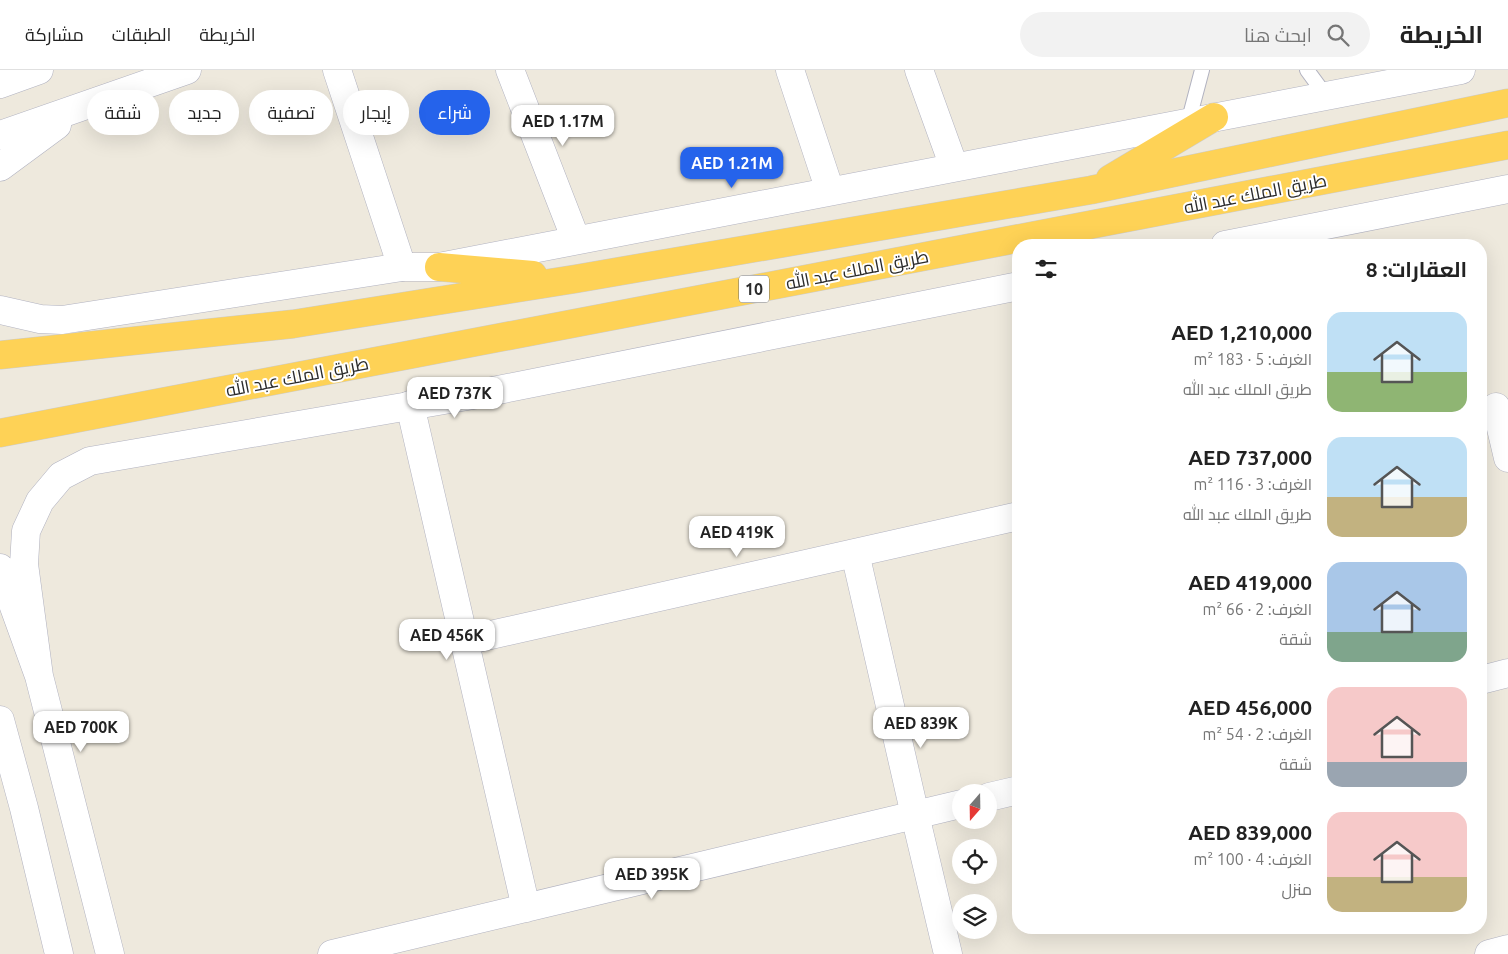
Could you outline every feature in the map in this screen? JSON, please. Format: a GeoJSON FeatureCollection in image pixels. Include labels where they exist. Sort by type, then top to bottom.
{"type":"FeatureCollection","features":[{"type":"Feature","properties":{"kind":"highway","name":"طريق الملك عبد الله"},"geometry":{"type":"LineString","coordinates":[[0,355],[293,324],[575,279],[1091,190],[1508,103]]}},
{"type":"Feature","properties":{"kind":"highway"},"geometry":{"type":"LineString","coordinates":[[1091,190],[1214,117]]}},
{"type":"Feature","properties":{"kind":"highway","name":"طريق الملك عبد الله"},"geometry":{"type":"LineString","coordinates":[[1016,239],[1508,145]]}},
{"type":"Feature","properties":{"kind":"highway","name":"طريق الملك عبد الله"},"geometry":{"type":"LineString","coordinates":[[0,433],[1012,240]]}},
{"type":"Feature","properties":{"kind":"highway"},"geometry":{"type":"LineString","coordinates":[[439,267],[575,279]]}},
{"type":"Feature","properties":{"kind":"main road"},"geometry":{"type":"LineString","coordinates":[[0,84],[39,70]]}},
{"type":"Feature","properties":{"kind":"main road"},"geometry":{"type":"LineString","coordinates":[[0,135],[187,70]]}},
{"type":"Feature","properties":{"kind":"main road"},"geometry":{"type":"LineString","coordinates":[[338,70],[402,267]]}},
{"type":"Feature","properties":{"kind":"main road"},"geometry":{"type":"LineString","coordinates":[[510,70],[576,240]]}},
{"type":"Feature","properties":{"kind":"main road"},"geometry":{"type":"LineString","coordinates":[[790,70],[830,191]]}},
{"type":"Feature","properties":{"kind":"main road"},"geometry":{"type":"LineString","coordinates":[[919,70],[954,167]]}},
{"type":"Feature","properties":{"kind":"main road"},"geometry":{"type":"LineString","coordinates":[[0,310],[40,319],[62,320],[402,267],[439,267],[1460,70]]}},
{"type":"Feature","properties":{"kind":"main road"},"geometry":{"type":"LineString","coordinates":[[0,167],[81,108]]}},
{"type":"Feature","properties":{"kind":"main road"},"geometry":{"type":"LineString","coordinates":[[1255,239],[1508,189]]}},
{"type":"Feature","properties":{"kind":"main road"},"geometry":{"type":"LineString","coordinates":[[39,676],[24,564],[26,531],[40,501],[61,476],[90,461],[482,393],[1012,287]]}},
{"type":"Feature","properties":{"kind":"main road"},"geometry":{"type":"LineString","coordinates":[[410,406],[526,908]]}},
{"type":"Feature","properties":{"kind":"main road"},"geometry":{"type":"LineString","coordinates":[[1495,407],[1508,458]]}},
{"type":"Feature","properties":{"kind":"main road"},"geometry":{"type":"LineString","coordinates":[[464,641],[1012,518]]}},
{"type":"Feature","properties":{"kind":"main road"},"geometry":{"type":"LineString","coordinates":[[855,553],[914,815],[948,954]]}},
{"type":"Feature","properties":{"kind":"main road"},"geometry":{"type":"LineString","coordinates":[[0,568],[39,676],[110,954]]}},
{"type":"Feature","properties":{"kind":"main road"},"geometry":{"type":"LineString","coordinates":[[1487,678],[1508,673]]}},
{"type":"Feature","properties":{"kind":"main road"},"geometry":{"type":"LineString","coordinates":[[0,720],[24,808],[59,954]]}},
{"type":"Feature","properties":{"kind":"main road"},"geometry":{"type":"LineString","coordinates":[[998,795],[1012,792]]}},
{"type":"Feature","properties":{"kind":"main road"},"geometry":{"type":"LineString","coordinates":[[332,954],[952,806]]}},
{"type":"Feature","properties":{"kind":"main road"},"geometry":{"type":"LineString","coordinates":[[1489,954],[1508,949]]}},
{"type":"Feature","properties":{"kind":"lane"},"geometry":{"type":"LineString","coordinates":[[1188,122],[1202,70]]}},
{"type":"Feature","properties":{"kind":"lane"},"geometry":{"type":"LineString","coordinates":[[1307,70],[1326,96]]}}]}
